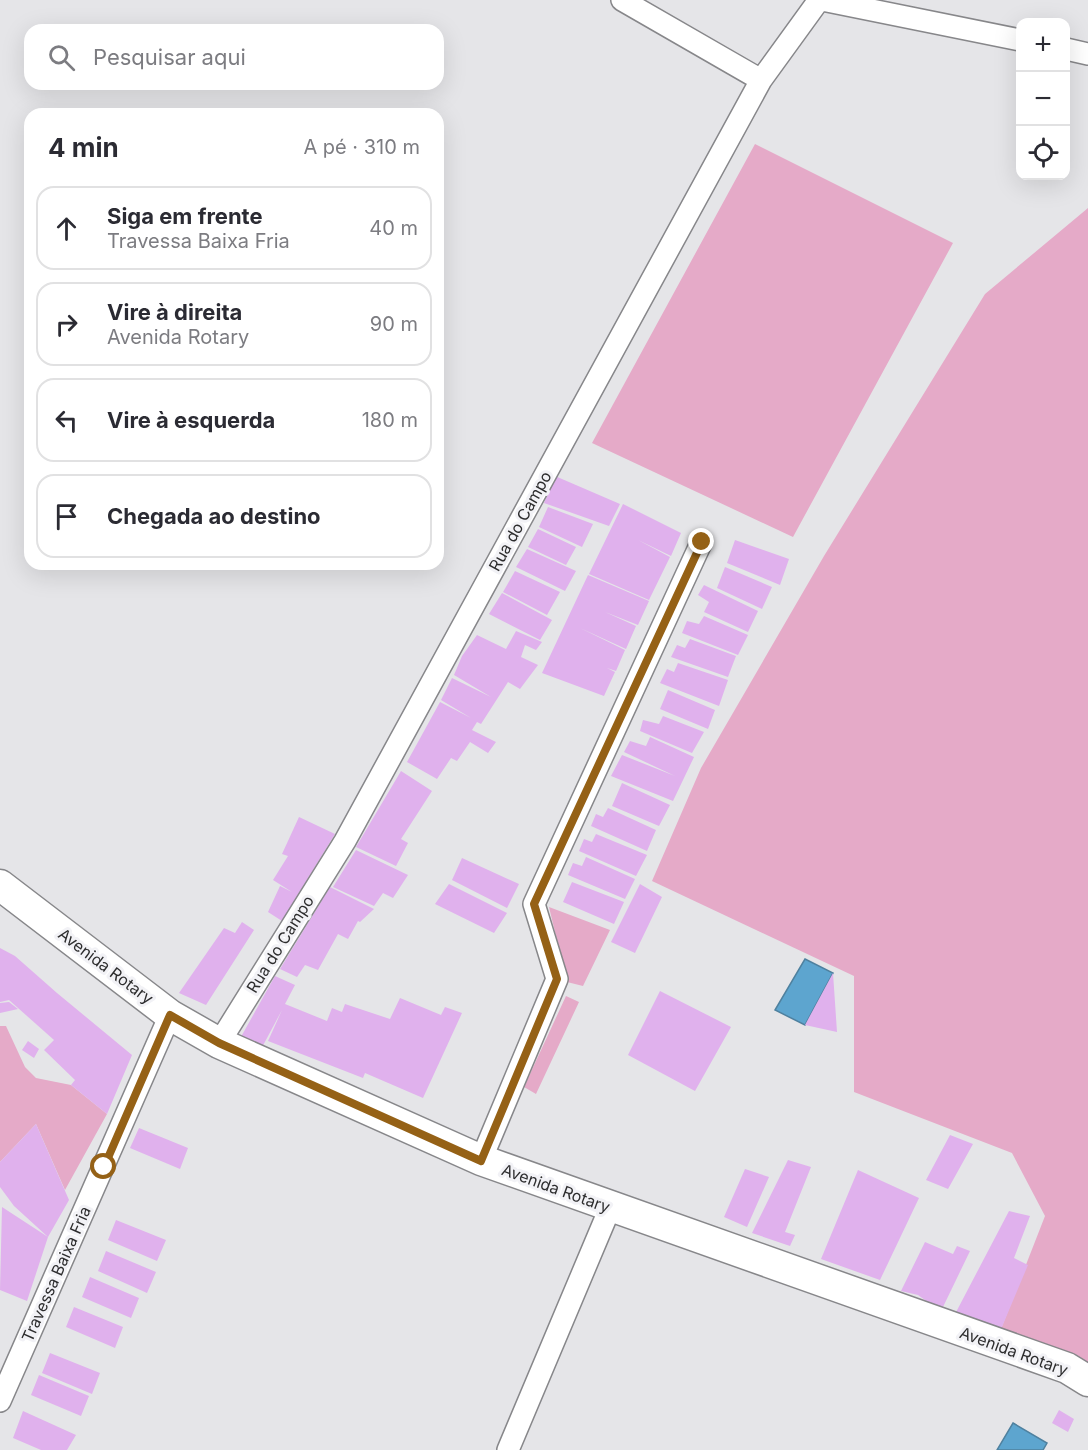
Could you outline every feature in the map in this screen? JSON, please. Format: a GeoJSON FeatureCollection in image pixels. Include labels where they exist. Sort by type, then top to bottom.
{"type":"FeatureCollection","features":[{"type":"Feature","properties":{"kind":"main road","name":"Avenida Rotary"},"geometry":{"type":"LineString","coordinates":[[0,885],[170,1015],[219,1043],[481,1161],[1067,1368],[1088,1381]]}},
{"type":"Feature","properties":{"kind":"street"},"geometry":{"type":"LineString","coordinates":[[622,0],[761,80]]}},
{"type":"Feature","properties":{"kind":"street","name":"Rua do Campo"},"geometry":{"type":"LineString","coordinates":[[219,1043],[345,841],[761,80],[820,0],[1016,39]]}},
{"type":"Feature","properties":{"kind":"street"},"geometry":{"type":"LineString","coordinates":[[1070,51],[1088,54]]}},
{"type":"Feature","properties":{"kind":"street"},"geometry":{"type":"LineString","coordinates":[[481,1161],[557,979],[534,904],[702,542]]}},
{"type":"Feature","properties":{"kind":"street","name":"Travessa Baixa Fria"},"geometry":{"type":"LineString","coordinates":[[0,1401],[170,1015]]}},
{"type":"Feature","properties":{"kind":"street"},"geometry":{"type":"LineString","coordinates":[[508,1450],[610,1208]]}},
{"type":"Feature","properties":{"kind":"shaded area"},"geometry":{"type":"Polygon","coordinates":[[[755,144],[953,243],[793,537],[592,443],[755,144]]]}},
{"type":"Feature","properties":{"kind":"shaded area"},"geometry":{"type":"Polygon","coordinates":[[[1088,208],[1088,1366],[999,1334],[1045,1216],[1012,1153],[854,1092],[854,976],[652,881],[701,768],[824,556],[985,294],[1088,208]]]}},
{"type":"Feature","properties":{"kind":"shaded area"},"geometry":{"type":"Polygon","coordinates":[[[549,907],[610,930],[583,986],[567,982],[549,907]]]}},
{"type":"Feature","properties":{"kind":"shaded area"},"geometry":{"type":"Polygon","coordinates":[[[566,996],[579,1002],[536,1094],[524,1087],[566,996]]]}},
{"type":"Feature","properties":{"kind":"shaded area"},"geometry":{"type":"Polygon","coordinates":[[[0,1026],[6,1026],[25,1067],[36,1078],[71,1085],[107,1114],[65,1190],[36,1124],[0,1162],[0,1026]]]}},
{"type":"Feature","properties":{"kind":"water"},"geometry":{"type":"Polygon","coordinates":[[[805,959],[833,973],[805,1025],[775,1010],[805,959]]]}},
{"type":"Feature","properties":{"kind":"water"},"geometry":{"type":"Polygon","coordinates":[[[1013,1423],[1047,1443],[1043,1450],[997,1450],[1013,1423]]]}},
{"type":"Feature","properties":{"kind":"building"},"geometry":{"type":"Polygon","coordinates":[[[555,476],[620,504],[609,526],[544,503],[555,476]]]}},
{"type":"Feature","properties":{"kind":"building"},"geometry":{"type":"Polygon","coordinates":[[[623,504],[681,533],[671,556],[638,540],[670,557],[649,600],[589,574],[623,504]]]}},
{"type":"Feature","properties":{"kind":"building"},"geometry":{"type":"Polygon","coordinates":[[[548,507],[593,524],[582,547],[539,527],[548,507]]]}},
{"type":"Feature","properties":{"kind":"building"},"geometry":{"type":"Polygon","coordinates":[[[538,529],[576,547],[566,565],[528,547],[538,529]]]}},
{"type":"Feature","properties":{"kind":"building"},"geometry":{"type":"Polygon","coordinates":[[[735,540],[789,559],[780,585],[727,563],[735,540]]]}},
{"type":"Feature","properties":{"kind":"building"},"geometry":{"type":"Polygon","coordinates":[[[527,549],[576,571],[565,591],[516,567],[527,549]]]}},
{"type":"Feature","properties":{"kind":"building"},"geometry":{"type":"Polygon","coordinates":[[[725,567],[772,587],[762,609],[717,588],[725,567]]]}},
{"type":"Feature","properties":{"kind":"building"},"geometry":{"type":"Polygon","coordinates":[[[515,571],[560,592],[547,615],[503,592],[515,571]]]}},
{"type":"Feature","properties":{"kind":"building"},"geometry":{"type":"Polygon","coordinates":[[[588,575],[649,601],[638,625],[605,612],[636,626],[626,649],[580,628],[625,650],[616,671],[607,668],[615,672],[604,696],[542,673],[588,575]]]}},
{"type":"Feature","properties":{"kind":"building"},"geometry":{"type":"Polygon","coordinates":[[[704,585],[758,611],[748,632],[704,612],[709,602],[698,595],[704,585]]]}},
{"type":"Feature","properties":{"kind":"building"},"geometry":{"type":"Polygon","coordinates":[[[502,593],[552,620],[540,640],[489,614],[502,593]]]}},
{"type":"Feature","properties":{"kind":"building"},"geometry":{"type":"Polygon","coordinates":[[[704,616],[748,635],[738,655],[682,633],[687,621],[699,624],[704,616]]]}},
{"type":"Feature","properties":{"kind":"building"},"geometry":{"type":"Polygon","coordinates":[[[516,631],[542,642],[536,650],[525,645],[521,657],[538,665],[520,689],[508,682],[481,724],[477,722],[472,730],[496,742],[488,753],[470,742],[457,761],[451,758],[437,779],[407,762],[440,702],[471,718],[441,700],[452,678],[491,697],[454,675],[462,656],[477,635],[506,649],[516,631]]]}},
{"type":"Feature","properties":{"kind":"building"},"geometry":{"type":"Polygon","coordinates":[[[690,639],[736,656],[728,677],[671,657],[677,645],[685,648],[690,639]]]}},
{"type":"Feature","properties":{"kind":"building"},"geometry":{"type":"Polygon","coordinates":[[[678,663],[728,680],[719,706],[660,683],[667,669],[674,672],[678,663]]]}},
{"type":"Feature","properties":{"kind":"building"},"geometry":{"type":"Polygon","coordinates":[[[668,690],[715,710],[708,729],[660,709],[668,690]]]}},
{"type":"Feature","properties":{"kind":"building"},"geometry":{"type":"Polygon","coordinates":[[[663,716],[704,732],[692,753],[640,731],[643,720],[659,724],[663,716]]]}},
{"type":"Feature","properties":{"kind":"building"},"geometry":{"type":"Polygon","coordinates":[[[650,737],[694,757],[673,801],[611,776],[622,755],[675,776],[624,752],[630,741],[646,746],[650,737]]]}},
{"type":"Feature","properties":{"kind":"building"},"geometry":{"type":"Polygon","coordinates":[[[401,771],[432,791],[401,839],[408,843],[396,866],[356,847],[401,771]]]}},
{"type":"Feature","properties":{"kind":"building"},"geometry":{"type":"Polygon","coordinates":[[[622,783],[670,805],[659,826],[612,806],[622,783]]]}},
{"type":"Feature","properties":{"kind":"building"},"geometry":{"type":"Polygon","coordinates":[[[608,808],[656,830],[647,851],[591,826],[596,814],[603,817],[608,808]]]}},
{"type":"Feature","properties":{"kind":"building"},"geometry":{"type":"Polygon","coordinates":[[[299,817],[335,834],[282,921],[268,912],[280,886],[292,892],[273,880],[288,856],[282,854],[299,817]]]}},
{"type":"Feature","properties":{"kind":"building"},"geometry":{"type":"Polygon","coordinates":[[[596,834],[647,855],[636,876],[579,851],[584,839],[592,842],[596,834]]]}},
{"type":"Feature","properties":{"kind":"building"},"geometry":{"type":"Polygon","coordinates":[[[356,850],[408,875],[393,898],[383,893],[374,906],[333,887],[356,850]]]}},
{"type":"Feature","properties":{"kind":"building"},"geometry":{"type":"Polygon","coordinates":[[[586,857],[635,879],[625,899],[568,875],[573,863],[582,866],[586,857]]]}},
{"type":"Feature","properties":{"kind":"building"},"geometry":{"type":"Polygon","coordinates":[[[462,858],[519,884],[507,908],[452,880],[462,858]]]}},
{"type":"Feature","properties":{"kind":"building"},"geometry":{"type":"Polygon","coordinates":[[[572,882],[624,902],[614,924],[563,902],[572,882]]]}},
{"type":"Feature","properties":{"kind":"building"},"geometry":{"type":"Polygon","coordinates":[[[449,884],[507,913],[494,933],[435,904],[449,884]]]}},
{"type":"Feature","properties":{"kind":"building"},"geometry":{"type":"Polygon","coordinates":[[[640,884],[662,897],[635,953],[611,942],[640,884]]]}},
{"type":"Feature","properties":{"kind":"building"},"geometry":{"type":"Polygon","coordinates":[[[330,887],[374,909],[360,922],[358,921],[348,939],[338,934],[318,970],[305,965],[297,977],[280,969],[330,887]]]}},
{"type":"Feature","properties":{"kind":"building"},"geometry":{"type":"Polygon","coordinates":[[[242,922],[254,930],[206,1005],[179,993],[224,928],[235,933],[242,922]]]}},
{"type":"Feature","properties":{"kind":"building"},"geometry":{"type":"Polygon","coordinates":[[[0,948],[15,956],[132,1055],[107,1114],[71,1085],[75,1080],[44,1050],[54,1040],[9,1000],[0,1002],[0,948]]]}},
{"type":"Feature","properties":{"kind":"building"},"geometry":{"type":"Polygon","coordinates":[[[833,973],[837,1032],[805,1025],[833,973]]]}},
{"type":"Feature","properties":{"kind":"building"},"geometry":{"type":"Polygon","coordinates":[[[275,976],[295,985],[285,1004],[327,1021],[332,1008],[342,1012],[345,1004],[390,1019],[400,998],[441,1015],[445,1007],[462,1013],[423,1098],[365,1073],[363,1078],[268,1041],[282,1010],[259,1053],[237,1044],[275,976]]]}},
{"type":"Feature","properties":{"kind":"building"},"geometry":{"type":"Polygon","coordinates":[[[660,991],[731,1027],[695,1091],[628,1055],[660,991]]]}},
{"type":"Feature","properties":{"kind":"building"},"geometry":{"type":"Polygon","coordinates":[[[9,1002],[18,1009],[0,1013],[0,1003],[9,1002]]]}},
{"type":"Feature","properties":{"kind":"building"},"geometry":{"type":"Polygon","coordinates":[[[28,1041],[39,1049],[34,1058],[22,1050],[28,1041]]]}},
{"type":"Feature","properties":{"kind":"building"},"geometry":{"type":"Polygon","coordinates":[[[36,1124],[69,1200],[48,1237],[14,1206],[0,1187],[0,1162],[36,1124]]]}},
{"type":"Feature","properties":{"kind":"building"},"geometry":{"type":"Polygon","coordinates":[[[139,1128],[188,1148],[180,1169],[130,1148],[139,1128]]]}},
{"type":"Feature","properties":{"kind":"building"},"geometry":{"type":"Polygon","coordinates":[[[950,1135],[973,1144],[948,1189],[926,1180],[950,1135]]]}},
{"type":"Feature","properties":{"kind":"building"},"geometry":{"type":"Polygon","coordinates":[[[788,1160],[811,1167],[785,1232],[795,1235],[790,1246],[752,1233],[788,1160]]]}},
{"type":"Feature","properties":{"kind":"building"},"geometry":{"type":"Polygon","coordinates":[[[745,1169],[769,1177],[747,1227],[724,1217],[745,1169]]]}},
{"type":"Feature","properties":{"kind":"building"},"geometry":{"type":"Polygon","coordinates":[[[858,1170],[919,1198],[880,1280],[821,1259],[858,1170]]]}},
{"type":"Feature","properties":{"kind":"building"},"geometry":{"type":"Polygon","coordinates":[[[2,1207],[48,1237],[27,1301],[0,1290],[2,1207]]]}},
{"type":"Feature","properties":{"kind":"building"},"geometry":{"type":"Polygon","coordinates":[[[1009,1211],[1030,1216],[1014,1258],[1028,1265],[999,1334],[954,1316],[1009,1211]]]}},
{"type":"Feature","properties":{"kind":"building"},"geometry":{"type":"Polygon","coordinates":[[[116,1220],[166,1240],[157,1261],[108,1240],[116,1220]]]}},
{"type":"Feature","properties":{"kind":"building"},"geometry":{"type":"Polygon","coordinates":[[[925,1242],[953,1254],[957,1246],[970,1251],[943,1307],[929,1303],[918,1295],[901,1291],[925,1242]]]}},
{"type":"Feature","properties":{"kind":"building"},"geometry":{"type":"Polygon","coordinates":[[[106,1251],[156,1272],[147,1293],[98,1271],[106,1251]]]}},
{"type":"Feature","properties":{"kind":"building"},"geometry":{"type":"Polygon","coordinates":[[[90,1277],[139,1298],[131,1318],[82,1297],[90,1277]]]}},
{"type":"Feature","properties":{"kind":"building"},"geometry":{"type":"Polygon","coordinates":[[[74,1307],[123,1327],[115,1348],[66,1327],[74,1307]]]}},
{"type":"Feature","properties":{"kind":"building"},"geometry":{"type":"Polygon","coordinates":[[[50,1353],[100,1373],[92,1394],[42,1373],[50,1353]]]}},
{"type":"Feature","properties":{"kind":"building"},"geometry":{"type":"Polygon","coordinates":[[[39,1375],[89,1396],[81,1416],[31,1395],[39,1375]]]}},
{"type":"Feature","properties":{"kind":"building"},"geometry":{"type":"Polygon","coordinates":[[[1059,1410],[1074,1419],[1068,1432],[1052,1423],[1059,1410]]]}},
{"type":"Feature","properties":{"kind":"building"},"geometry":{"type":"Polygon","coordinates":[[[23,1411],[76,1435],[67,1450],[41,1450],[13,1438],[23,1411]]]}},
{"type":"Feature","properties":{"kind":"route"},"geometry":{"type":"LineString","coordinates":[[104,1167],[170,1015],[219,1043],[481,1161],[557,979],[534,904],[702,542]]}}]}
